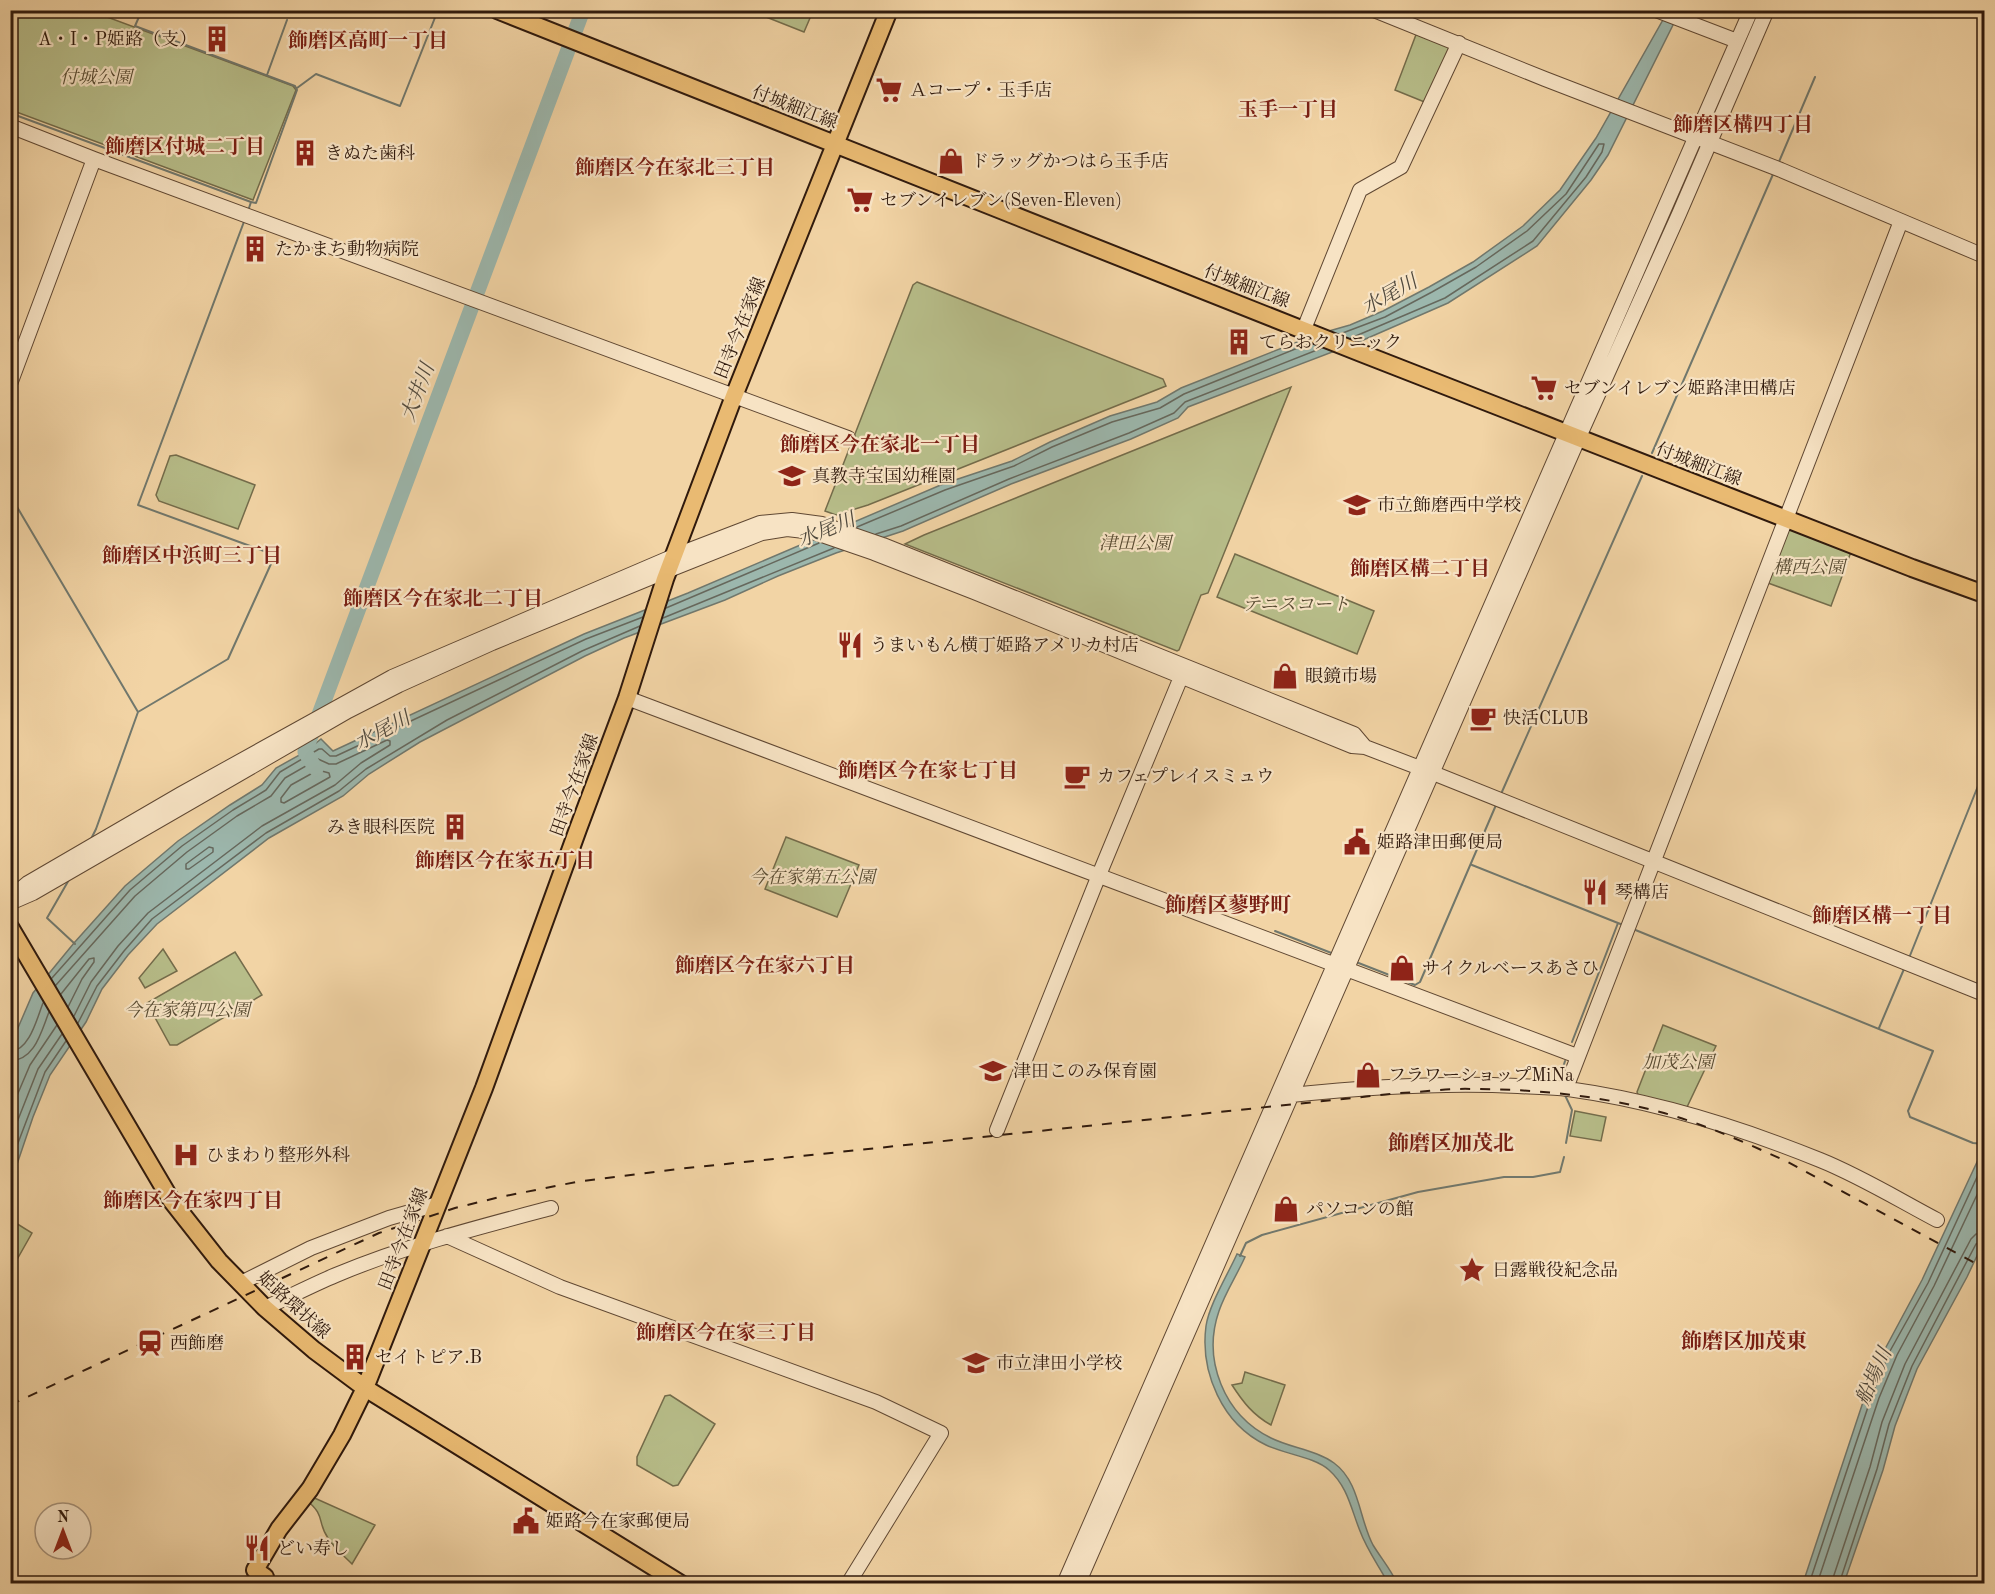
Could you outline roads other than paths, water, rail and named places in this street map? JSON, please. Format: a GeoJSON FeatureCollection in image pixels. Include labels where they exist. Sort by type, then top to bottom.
{"type":"FeatureCollection","features":[{"type":"Feature","properties":{"kind":"main road","name":"付城細江線"},"geometry":{"type":"LineString","coordinates":[[497,10],[1361,353],[1984,594]]}},
{"type":"Feature","properties":{"kind":"main road","name":"田寺今在家線"},"geometry":{"type":"LineString","coordinates":[[261,1584],[265,1577],[255,1570],[279,1530],[310,1489],[346,1429],[365,1388],[484,1088],[627,698],[671,563],[734,396],[889,10]]}},
{"type":"Feature","properties":{"kind":"main road","name":"姫路環状線"},"geometry":{"type":"LineString","coordinates":[[10,927],[171,1200],[219,1261],[265,1308],[314,1350],[365,1388],[681,1584]]}},
{"type":"Feature","properties":{"kind":"street"},"geometry":{"type":"LineString","coordinates":[[1374,10],[1781,170],[1984,256]]}},
{"type":"Feature","properties":{"kind":"street"},"geometry":{"type":"LineString","coordinates":[[1656,10],[1737,41]]}},
{"type":"Feature","properties":{"kind":"street"},"geometry":{"type":"LineString","coordinates":[[1064,1584],[1340,967],[1573,435],[1695,137],[1751,10]]}},
{"type":"Feature","properties":{"kind":"street"},"geometry":{"type":"LineString","coordinates":[[1573,435],[1679,214],[1767,10]]}},
{"type":"Feature","properties":{"kind":"street"},"geometry":{"type":"LineString","coordinates":[[1304,329],[1360,190],[1401,167],[1459,43]]}},
{"type":"Feature","properties":{"kind":"street"},"geometry":{"type":"LineString","coordinates":[[10,126],[848,438]]}},
{"type":"Feature","properties":{"kind":"street"},"geometry":{"type":"LineString","coordinates":[[10,384],[94,159]]}},
{"type":"Feature","properties":{"kind":"street"},"geometry":{"type":"LineString","coordinates":[[1566,1088],[1901,221]]}},
{"type":"Feature","properties":{"kind":"street"},"geometry":{"type":"LineString","coordinates":[[10,903],[33,893],[328,723],[399,685],[760,523],[792,520],[883,545],[1354,735],[1365,747]]}},
{"type":"Feature","properties":{"kind":"street"},"geometry":{"type":"LineString","coordinates":[[817,528],[869,552],[974,592],[1352,746],[1365,747],[1984,994]]}},
{"type":"Feature","properties":{"kind":"street"},"geometry":{"type":"LineString","coordinates":[[10,898],[28,883],[181,794],[392,677],[671,563]]}},
{"type":"Feature","properties":{"kind":"street"},"geometry":{"type":"LineString","coordinates":[[997,1130],[1181,677]]}},
{"type":"Feature","properties":{"kind":"street"},"geometry":{"type":"LineString","coordinates":[[627,698],[1577,1056]]}},
{"type":"Feature","properties":{"kind":"street"},"geometry":{"type":"LineString","coordinates":[[1078,1584],[1292,1095],[1340,967]]}},
{"type":"Feature","properties":{"kind":"street"},"geometry":{"type":"LineString","coordinates":[[1292,1095],[1382,1086],[1463,1084],[1566,1088],[1630,1100],[1728,1125],[1822,1161],[1937,1220]]}},
{"type":"Feature","properties":{"kind":"street"},"geometry":{"type":"LineString","coordinates":[[242,1284],[311,1248],[389,1218],[438,1204]]}},
{"type":"Feature","properties":{"kind":"street"},"geometry":{"type":"LineString","coordinates":[[265,1308],[337,1274],[447,1236],[551,1208]]}},
{"type":"Feature","properties":{"kind":"street"},"geometry":{"type":"LineString","coordinates":[[447,1236],[560,1287],[876,1402],[941,1433],[848,1584]]}},
{"type":"Feature","properties":{"kind":"water","name":"水尾川"},"geometry":{"type":"Polygon","coordinates":[[[1668,11],[1680,11],[1608,155],[1591,180],[1537,246],[1448,303],[1361,341],[1188,407],[1178,418],[1131,439],[1011,484],[903,531],[836,553],[725,600],[624,638],[420,742],[369,774],[343,796],[269,838],[157,924],[128,955],[102,989],[86,1022],[50,1075],[11,1182],[11,1044],[33,993],[125,886],[178,841],[262,785],[276,768],[305,752],[321,739],[333,751],[584,634],[688,593],[943,484],[1012,461],[1110,416],[1157,402],[1181,388],[1315,335],[1350,325],[1429,287],[1473,262],[1523,226],[1560,190],[1596,138],[1668,11]]]}},
{"type":"Feature","properties":{"kind":"water"},"geometry":{"type":"Polygon","coordinates":[[[1984,1147],[1984,1241],[1917,1369],[1895,1426],[1883,1470],[1844,1583],[1803,1583],[1866,1393],[1885,1349],[1922,1280],[1984,1147]]]}},
{"type":"Feature","properties":{"kind":"water"},"geometry":{"type":"Polygon","coordinates":[[[1237,1254],[1245,1257],[1219,1311],[1214,1330],[1213,1348],[1221,1384],[1229,1401],[1255,1428],[1271,1438],[1327,1459],[1343,1471],[1354,1490],[1368,1535],[1397,1583],[1388,1583],[1363,1538],[1345,1491],[1329,1470],[1316,1462],[1266,1445],[1251,1436],[1237,1424],[1217,1395],[1207,1361],[1206,1326],[1215,1299],[1237,1254]]]}},
{"type":"Feature","properties":{"kind":"waterway"},"geometry":{"type":"LineString","coordinates":[[142,10],[135,26],[295,86],[297,90],[256,203],[251,202]]}},
{"type":"Feature","properties":{"kind":"waterway"},"geometry":{"type":"LineString","coordinates":[[297,88],[316,74],[400,106],[438,10]]}},
{"type":"Feature","properties":{"kind":"waterway","name":"大井川"},"geometry":{"type":"LineString","coordinates":[[316,769],[305,752],[583,10]]}},
{"type":"Feature","properties":{"kind":"waterway"},"geometry":{"type":"LineString","coordinates":[[267,75],[287,20]]}},
{"type":"Feature","properties":{"kind":"waterway"},"geometry":{"type":"LineString","coordinates":[[1778,164],[1815,77]]}},
{"type":"Feature","properties":{"kind":"waterway"},"geometry":{"type":"LineString","coordinates":[[10,113],[251,202],[248,211]]}},
{"type":"Feature","properties":{"kind":"waterway"},"geometry":{"type":"LineString","coordinates":[[1652,453],[1774,172]]}},
{"type":"Feature","properties":{"kind":"waterway"},"geometry":{"type":"LineString","coordinates":[[90,841],[138,712],[228,659],[275,555],[138,505],[245,219]]}},
{"type":"Feature","properties":{"kind":"waterway"},"geometry":{"type":"LineString","coordinates":[[1501,794],[1642,476]]}},
{"type":"Feature","properties":{"kind":"waterway"},"geometry":{"type":"LineString","coordinates":[[10,495],[138,712]]}},
{"type":"Feature","properties":{"kind":"waterway"},"geometry":{"type":"LineString","coordinates":[[1909,958],[1984,771]]}},
{"type":"Feature","properties":{"kind":"waterway"},"geometry":{"type":"LineString","coordinates":[[1356,962],[1415,985],[1420,982],[1496,805]]}},
{"type":"Feature","properties":{"kind":"waterway"},"geometry":{"type":"LineString","coordinates":[[1472,865],[1623,925]]}},
{"type":"Feature","properties":{"kind":"waterway"},"geometry":{"type":"LineString","coordinates":[[70,878],[47,918],[75,944]]}},
{"type":"Feature","properties":{"kind":"waterway"},"geometry":{"type":"LineString","coordinates":[[1572,1042],[1618,923]]}},
{"type":"Feature","properties":{"kind":"waterway"},"geometry":{"type":"LineString","coordinates":[[1633,929],[1933,1051],[1908,1111],[1910,1117],[1973,1143],[1984,1144]]}},
{"type":"Feature","properties":{"kind":"waterway"},"geometry":{"type":"LineString","coordinates":[[1275,931],[1334,954]]}},
{"type":"Feature","properties":{"kind":"waterway"},"geometry":{"type":"LineString","coordinates":[[1879,1028],[1904,969]]}},
{"type":"Feature","properties":{"kind":"waterway"},"geometry":{"type":"LineString","coordinates":[[1558,1084],[1565,1061]]}},
{"type":"Feature","properties":{"kind":"waterway"},"geometry":{"type":"LineString","coordinates":[[1564,1093],[1572,1110],[1566,1143]]}},
{"type":"Feature","properties":{"kind":"waterway"},"geometry":{"type":"LineString","coordinates":[[1240,1256],[1246,1243],[1262,1235],[1418,1192],[1504,1177],[1533,1177],[1560,1172],[1564,1157]]}},
{"type":"Feature","properties":{"kind":"railway"},"geometry":{"type":"LineString","coordinates":[[10,1405],[379,1233],[455,1208],[500,1197],[576,1182],[678,1169],[1400,1093],[1464,1089],[1546,1092],[1617,1102],[1680,1118],[1727,1135],[1788,1162],[1984,1268]]}},
{"type":"Feature","properties":{"kind":"place","name":"A・I・P姫路（支）"},"geometry":{"type":"Point","coordinates":[217,39]}},
{"type":"Feature","properties":{"kind":"place","name":"Ａコープ・玉手店"},"geometry":{"type":"Point","coordinates":[889,90]}},
{"type":"Feature","properties":{"kind":"place","name":"きぬた歯科"},"geometry":{"type":"Point","coordinates":[305,153]}},
{"type":"Feature","properties":{"kind":"place","name":"ドラッグかつはら玉手店"},"geometry":{"type":"Point","coordinates":[951,161]}},
{"type":"Feature","properties":{"kind":"place","name":"セブンイレブン(Seven-Eleven)"},"geometry":{"type":"Point","coordinates":[860,200]}},
{"type":"Feature","properties":{"kind":"place","name":"たかまち動物病院"},"geometry":{"type":"Point","coordinates":[255,249]}},
{"type":"Feature","properties":{"kind":"place","name":"てらおクリニック"},"geometry":{"type":"Point","coordinates":[1239,342]}},
{"type":"Feature","properties":{"kind":"place","name":"セブンイレブン姫路津田構店"},"geometry":{"type":"Point","coordinates":[1544,388]}},
{"type":"Feature","properties":{"kind":"place","name":"真教寺宝国幼稚園"},"geometry":{"type":"Point","coordinates":[792,476]}},
{"type":"Feature","properties":{"kind":"place","name":"市立飾磨西中学校"},"geometry":{"type":"Point","coordinates":[1357,505]}},
{"type":"Feature","properties":{"kind":"place","name":"うまいもん横丁姫路アメリカ村店"},"geometry":{"type":"Point","coordinates":[850,645]}},
{"type":"Feature","properties":{"kind":"place","name":"眼鏡市場"},"geometry":{"type":"Point","coordinates":[1285,676]}},
{"type":"Feature","properties":{"kind":"place","name":"快活CLUB"},"geometry":{"type":"Point","coordinates":[1483,718]}},
{"type":"Feature","properties":{"kind":"place","name":"カフェプレイスミュウ"},"geometry":{"type":"Point","coordinates":[1077,776]}},
{"type":"Feature","properties":{"kind":"place","name":"みき眼科医院"},"geometry":{"type":"Point","coordinates":[455,827]}},
{"type":"Feature","properties":{"kind":"place","name":"姫路津田郵便局"},"geometry":{"type":"Point","coordinates":[1357,842]}},
{"type":"Feature","properties":{"kind":"place","name":"琴構店"},"geometry":{"type":"Point","coordinates":[1595,892]}},
{"type":"Feature","properties":{"kind":"place","name":"サイクルベースあさひ"},"geometry":{"type":"Point","coordinates":[1402,968]}},
{"type":"Feature","properties":{"kind":"place","name":"津田このみ保育園"},"geometry":{"type":"Point","coordinates":[993,1071]}},
{"type":"Feature","properties":{"kind":"place","name":"フラワーショップMiNa"},"geometry":{"type":"Point","coordinates":[1368,1075]}},
{"type":"Feature","properties":{"kind":"place","name":"ひまわり整形外科"},"geometry":{"type":"Point","coordinates":[186,1155]}},
{"type":"Feature","properties":{"kind":"place","name":"パソコンの館"},"geometry":{"type":"Point","coordinates":[1286,1209]}},
{"type":"Feature","properties":{"kind":"place","name":"日露戦役紀念品"},"geometry":{"type":"Point","coordinates":[1472,1270]}},
{"type":"Feature","properties":{"kind":"place","name":"西飾磨"},"geometry":{"type":"Point","coordinates":[150,1343]}},
{"type":"Feature","properties":{"kind":"place","name":"セイトピア.B"},"geometry":{"type":"Point","coordinates":[355,1357]}},
{"type":"Feature","properties":{"kind":"place","name":"市立津田小学校"},"geometry":{"type":"Point","coordinates":[976,1363]}},
{"type":"Feature","properties":{"kind":"place","name":"姫路今在家郵便局"},"geometry":{"type":"Point","coordinates":[526,1521]}},
{"type":"Feature","properties":{"kind":"place","name":"どい寿し"},"geometry":{"type":"Point","coordinates":[257,1548]}},
{"type":"Feature","properties":{"kind":"district","name":"飾磨区高町一丁目"},"geometry":{"type":"Point","coordinates":[368,40]}},
{"type":"Feature","properties":{"kind":"district","name":"玉手一丁目"},"geometry":{"type":"Point","coordinates":[1288,109]}},
{"type":"Feature","properties":{"kind":"district","name":"飾磨区構四丁目"},"geometry":{"type":"Point","coordinates":[1743,124]}},
{"type":"Feature","properties":{"kind":"district","name":"飾磨区付城二丁目"},"geometry":{"type":"Point","coordinates":[185,146]}},
{"type":"Feature","properties":{"kind":"district","name":"飾磨区今在家北三丁目"},"geometry":{"type":"Point","coordinates":[675,167]}},
{"type":"Feature","properties":{"kind":"district","name":"飾磨区今在家北一丁目"},"geometry":{"type":"Point","coordinates":[880,444]}},
{"type":"Feature","properties":{"kind":"district","name":"飾磨区中浜町三丁目"},"geometry":{"type":"Point","coordinates":[192,555]}},
{"type":"Feature","properties":{"kind":"district","name":"飾磨区構二丁目"},"geometry":{"type":"Point","coordinates":[1420,568]}},
{"type":"Feature","properties":{"kind":"district","name":"飾磨区今在家北二丁目"},"geometry":{"type":"Point","coordinates":[443,598]}},
{"type":"Feature","properties":{"kind":"district","name":"飾磨区今在家七丁目"},"geometry":{"type":"Point","coordinates":[928,770]}},
{"type":"Feature","properties":{"kind":"district","name":"飾磨区今在家五丁目"},"geometry":{"type":"Point","coordinates":[505,860]}},
{"type":"Feature","properties":{"kind":"district","name":"飾磨区蓼野町"},"geometry":{"type":"Point","coordinates":[1228,905]}},
{"type":"Feature","properties":{"kind":"district","name":"飾磨区構一丁目"},"geometry":{"type":"Point","coordinates":[1882,915]}},
{"type":"Feature","properties":{"kind":"district","name":"飾磨区今在家六丁目"},"geometry":{"type":"Point","coordinates":[765,965]}},
{"type":"Feature","properties":{"kind":"district","name":"飾磨区加茂北"},"geometry":{"type":"Point","coordinates":[1451,1143]}},
{"type":"Feature","properties":{"kind":"district","name":"飾磨区今在家四丁目"},"geometry":{"type":"Point","coordinates":[193,1200]}},
{"type":"Feature","properties":{"kind":"district","name":"飾磨区今在家三丁目"},"geometry":{"type":"Point","coordinates":[726,1332]}},
{"type":"Feature","properties":{"kind":"district","name":"飾磨区加茂東"},"geometry":{"type":"Point","coordinates":[1744,1341]}},
{"type":"Feature","properties":{"kind":"park label","name":"付城公園"},"geometry":{"type":"Point","coordinates":[96,77]}},
{"type":"Feature","properties":{"kind":"park label","name":"津田公園"},"geometry":{"type":"Point","coordinates":[1135,543]}},
{"type":"Feature","properties":{"kind":"park label","name":"構西公園"},"geometry":{"type":"Point","coordinates":[1809,567]}},
{"type":"Feature","properties":{"kind":"park label","name":"テニスコート"},"geometry":{"type":"Point","coordinates":[1296,604]}},
{"type":"Feature","properties":{"kind":"park label","name":"今在家第五公園"},"geometry":{"type":"Point","coordinates":[812,877]}},
{"type":"Feature","properties":{"kind":"park label","name":"今在家第四公園"},"geometry":{"type":"Point","coordinates":[187,1010]}},
{"type":"Feature","properties":{"kind":"park label","name":"加茂公園"},"geometry":{"type":"Point","coordinates":[1678,1062]}},
{"type":"Feature","properties":{"kind":"water label","name":"船場川"},"geometry":{"type":"Point","coordinates":[1873,1376]}}]}
